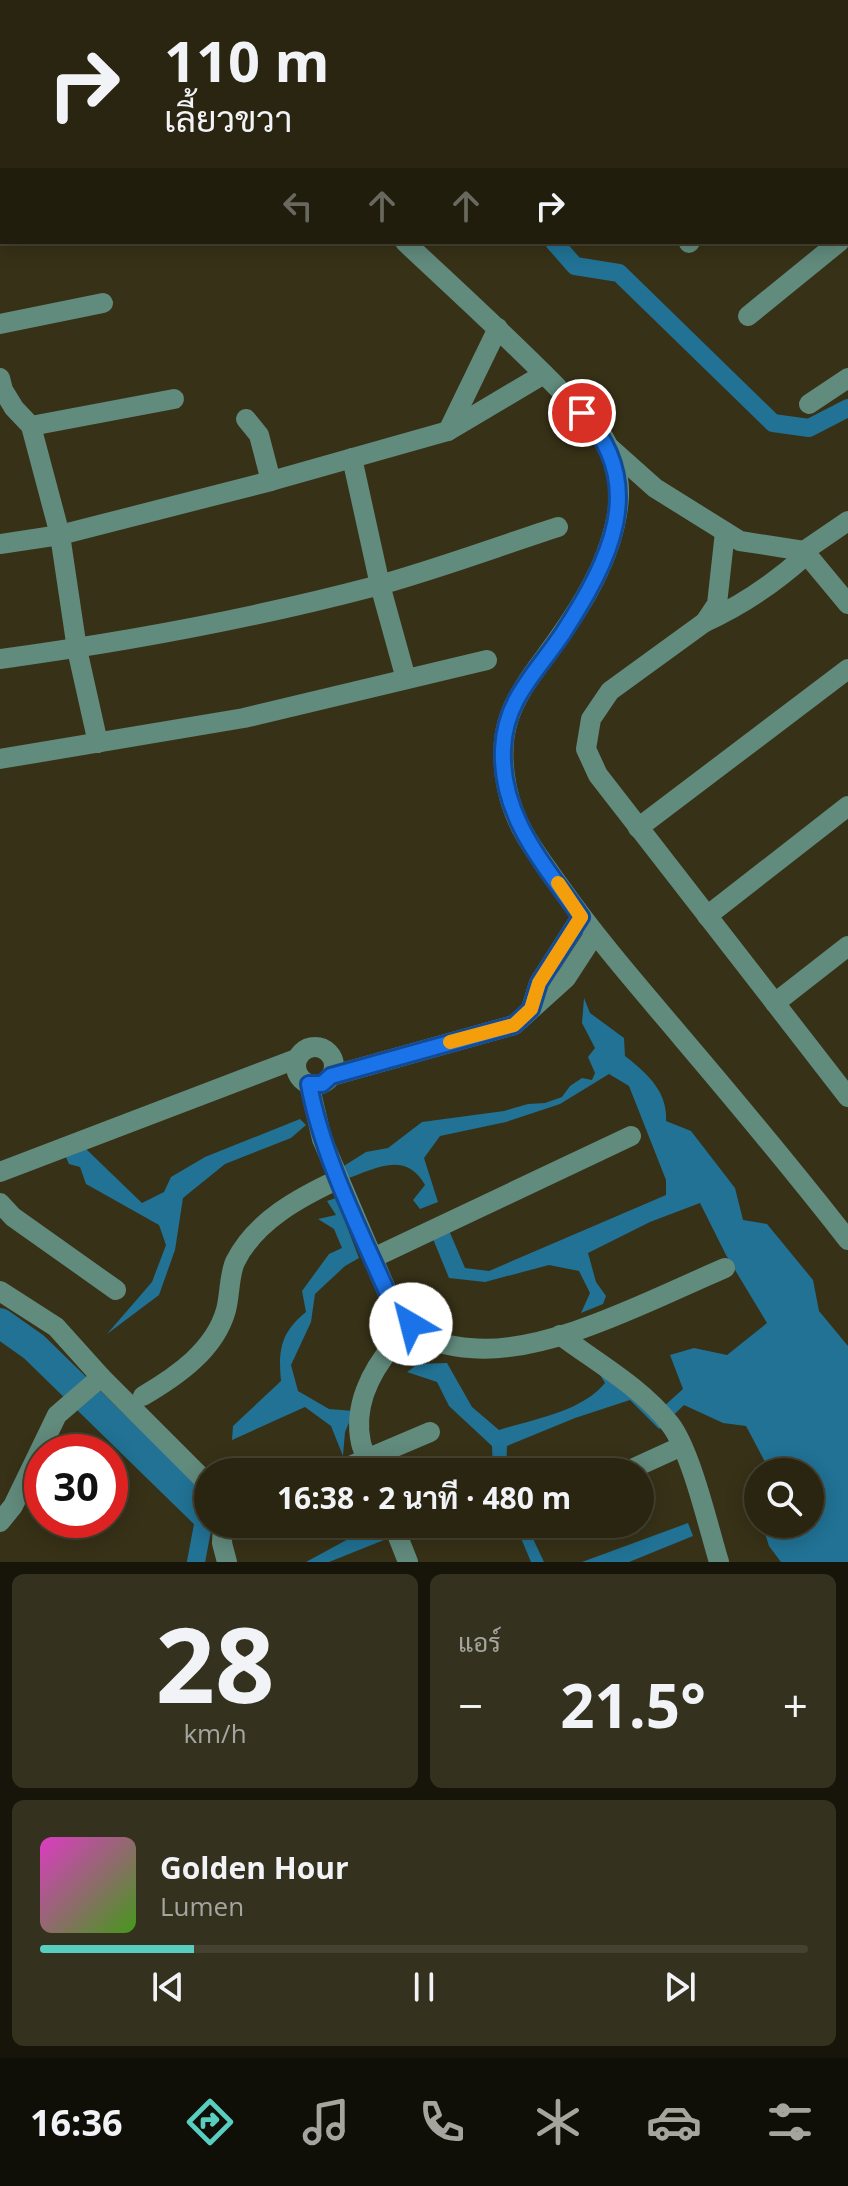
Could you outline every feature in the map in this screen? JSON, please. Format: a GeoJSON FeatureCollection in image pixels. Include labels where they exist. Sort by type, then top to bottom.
{"type":"FeatureCollection","features":[{"type":"Feature","properties":{"kind":"street"},"geometry":{"type":"LineString","coordinates":[[407,244],[498,328],[600,432],[612,456],[620,493],[615,527],[589,591],[517,695],[506,726],[503,752],[507,788],[520,830],[594,935],[783,1156],[848,1240]]}},
{"type":"Feature","properties":{"kind":"street"},"geometry":{"type":"LineString","coordinates":[[748,316],[837,244]]}},
{"type":"Feature","properties":{"kind":"street"},"geometry":{"type":"LineString","coordinates":[[0,324],[103,303]]}},
{"type":"Feature","properties":{"kind":"street"},"geometry":{"type":"LineString","coordinates":[[448,431],[498,328]]}},
{"type":"Feature","properties":{"kind":"street"},"geometry":{"type":"LineString","coordinates":[[0,544],[60,535],[271,481],[448,431],[544,374]]}},
{"type":"Feature","properties":{"kind":"street"},"geometry":{"type":"LineString","coordinates":[[0,378],[14,408],[31,426],[60,535],[77,649],[98,743]]}},
{"type":"Feature","properties":{"kind":"street"},"geometry":{"type":"LineString","coordinates":[[809,404],[848,378]]}},
{"type":"Feature","properties":{"kind":"street"},"geometry":{"type":"LineString","coordinates":[[31,426],[174,399]]}},
{"type":"Feature","properties":{"kind":"street"},"geometry":{"type":"LineString","coordinates":[[246,419],[259,435],[271,481]]}},
{"type":"Feature","properties":{"kind":"street"},"geometry":{"type":"LineString","coordinates":[[606,444],[655,488],[740,541],[806,553],[848,604]]}},
{"type":"Feature","properties":{"kind":"street"},"geometry":{"type":"LineString","coordinates":[[352,458],[380,585],[406,679]]}},
{"type":"Feature","properties":{"kind":"street"},"geometry":{"type":"LineString","coordinates":[[845,1086],[775,1003],[638,828],[598,775],[586,749],[591,719],[610,691],[705,622],[778,580],[806,553],[848,521]]}},
{"type":"Feature","properties":{"kind":"street"},"geometry":{"type":"LineString","coordinates":[[0,659],[77,649],[380,585],[558,527]]}},
{"type":"Feature","properties":{"kind":"street"},"geometry":{"type":"LineString","coordinates":[[705,622],[717,604],[725,532]]}},
{"type":"Feature","properties":{"kind":"street"},"geometry":{"type":"LineString","coordinates":[[0,759],[244,718],[487,660]]}},
{"type":"Feature","properties":{"kind":"street"},"geometry":{"type":"LineString","coordinates":[[638,828],[848,669]]}},
{"type":"Feature","properties":{"kind":"street"},"geometry":{"type":"LineString","coordinates":[[707,916],[848,806]]}},
{"type":"Feature","properties":{"kind":"street"},"geometry":{"type":"LineString","coordinates":[[531,1009],[539,983],[581,917]]}},
{"type":"Feature","properties":{"kind":"street"},"geometry":{"type":"LineString","coordinates":[[296,1059],[299,1077],[309,1084],[322,1084],[331,1076],[514,1025],[566,978],[594,935]]}},
{"type":"Feature","properties":{"kind":"street"},"geometry":{"type":"LineString","coordinates":[[775,1003],[848,946]]}},
{"type":"Feature","properties":{"kind":"street"},"geometry":{"type":"LineString","coordinates":[[0,1172],[296,1059],[304,1049],[317,1046],[328,1052],[334,1063],[331,1076]]}},
{"type":"Feature","properties":{"kind":"street"},"geometry":{"type":"LineString","coordinates":[[309,1084],[322,1139],[328,1184],[373,1258],[400,1322]]}},
{"type":"Feature","properties":{"kind":"street"},"geometry":{"type":"LineString","coordinates":[[373,1258],[631,1136]]}},
{"type":"Feature","properties":{"kind":"street"},"geometry":{"type":"LineString","coordinates":[[143,1396],[171,1380],[212,1339],[226,1312],[234,1263],[251,1238],[269,1219],[328,1184]]}},
{"type":"Feature","properties":{"kind":"street"},"geometry":{"type":"LineString","coordinates":[[0,1203],[13,1217],[116,1290]]}},
{"type":"Feature","properties":{"kind":"street"},"geometry":{"type":"LineString","coordinates":[[416,1338],[470,1349],[508,1347],[583,1328],[725,1268]]}},
{"type":"Feature","properties":{"kind":"street"},"geometry":{"type":"LineString","coordinates":[[0,1291],[56,1327],[97,1381],[194,1471]]}},
{"type":"Feature","properties":{"kind":"street"},"geometry":{"type":"LineString","coordinates":[[400,1322],[411,1324],[416,1338],[406,1347],[394,1344],[391,1328],[400,1322]]}},
{"type":"Feature","properties":{"kind":"street"},"geometry":{"type":"LineString","coordinates":[[560,1335],[640,1394],[670,1424],[682,1446],[719,1562]]}},
{"type":"Feature","properties":{"kind":"street"},"geometry":{"type":"LineString","coordinates":[[367,1458],[361,1444],[360,1419],[367,1384],[372,1372],[394,1344]]}},
{"type":"Feature","properties":{"kind":"street"},"geometry":{"type":"LineString","coordinates":[[0,1522],[13,1506],[57,1415],[97,1381]]}},
{"type":"Feature","properties":{"kind":"street"},"geometry":{"type":"LineString","coordinates":[[385,1458],[430,1432]]}},
{"type":"Feature","properties":{"kind":"street"},"geometry":{"type":"LineString","coordinates":[[654,1459],[682,1446]]}},
{"type":"Feature","properties":{"kind":"street"},"geometry":{"type":"LineString","coordinates":[[222,1538],[227,1562]]}},
{"type":"Feature","properties":{"kind":"water"},"geometry":{"type":"Polygon","coordinates":[[[584,998],[590,1013],[624,1038],[625,1056],[648,1076],[660,1092],[666,1121],[691,1131],[735,1188],[743,1220],[767,1224],[813,1280],[819,1311],[848,1346],[848,1562],[781,1562],[766,1538],[824,1538],[824,1458],[763,1458],[746,1426],[723,1423],[684,1405],[659,1429],[630,1400],[575,1418],[507,1446],[507,1458],[492,1458],[492,1446],[449,1406],[437,1382],[407,1372],[418,1364],[447,1363],[472,1407],[499,1430],[570,1408],[595,1393],[605,1383],[589,1357],[663,1407],[683,1389],[670,1355],[694,1348],[727,1355],[767,1323],[726,1255],[700,1203],[650,1222],[588,1253],[596,1282],[606,1296],[603,1304],[581,1313],[590,1293],[579,1271],[549,1265],[485,1282],[449,1278],[433,1239],[448,1228],[465,1268],[489,1271],[666,1195],[666,1180],[629,1086],[609,1074],[560,1104],[506,1122],[440,1136],[424,1158],[438,1202],[420,1209],[413,1200],[425,1185],[417,1174],[398,1165],[377,1168],[343,1180],[339,1169],[366,1152],[388,1148],[422,1122],[545,1103],[562,1097],[570,1086],[582,1078],[592,1080],[595,1073],[588,1057],[595,1048],[582,1023],[584,998]]]}},
{"type":"Feature","properties":{"kind":"water"},"geometry":{"type":"Polygon","coordinates":[[[300,1119],[306,1125],[291,1138],[225,1164],[183,1198],[175,1250],[159,1295],[107,1334],[152,1282],[166,1245],[159,1225],[86,1184],[80,1167],[69,1164],[65,1155],[85,1148],[142,1203],[164,1192],[171,1177],[205,1157],[300,1119]]]}},
{"type":"Feature","properties":{"kind":"water"},"geometry":{"type":"Polygon","coordinates":[[[336,1198],[359,1258],[345,1266],[315,1294],[311,1322],[291,1365],[298,1391],[329,1409],[354,1411],[345,1432],[343,1456],[331,1426],[305,1407],[232,1440],[233,1426],[281,1381],[283,1342],[291,1327],[306,1312],[302,1291],[329,1254],[342,1248],[334,1229],[318,1219],[336,1215],[327,1201],[336,1198]]]}},
{"type":"Feature","properties":{"kind":"water"},"geometry":{"type":"Polygon","coordinates":[[[688,1523],[693,1536],[629,1562],[582,1562],[654,1538],[688,1523]]]}},
{"type":"Feature","properties":{"kind":"water"},"geometry":{"type":"Polygon","coordinates":[[[350,1538],[384,1538],[329,1562],[306,1562],[350,1538]]]}},
{"type":"Feature","properties":{"kind":"water"},"geometry":{"type":"Polygon","coordinates":[[[521,1538],[533,1538],[544,1562],[531,1562],[521,1538]]]}},
{"type":"Feature","properties":{"kind":"waterway"},"geometry":{"type":"LineString","coordinates":[[556,244],[575,266],[619,273],[773,423],[809,428],[848,408]]}},
{"type":"Feature","properties":{"kind":"waterway"},"geometry":{"type":"LineString","coordinates":[[0,1323],[34,1347],[194,1503]]}},
{"type":"Feature","properties":{"kind":"waterway"},"geometry":{"type":"LineString","coordinates":[[196,1562],[200,1538]]}},
{"type":"Feature","properties":{"kind":"slow traffic"},"geometry":{"type":"LineString","coordinates":[[450,1042],[514,1025],[531,1009],[539,983],[581,917],[558,883]]}},
{"type":"Feature","properties":{"kind":"route"},"geometry":{"type":"LineString","coordinates":[[411,1324],[400,1322],[332,1163],[322,1139],[309,1084],[322,1084],[331,1076],[514,1025],[531,1009],[539,983],[581,917],[520,830],[507,788],[503,752],[506,726],[517,695],[589,591],[615,527],[620,493],[612,456],[600,432],[582,413]]}}]}
